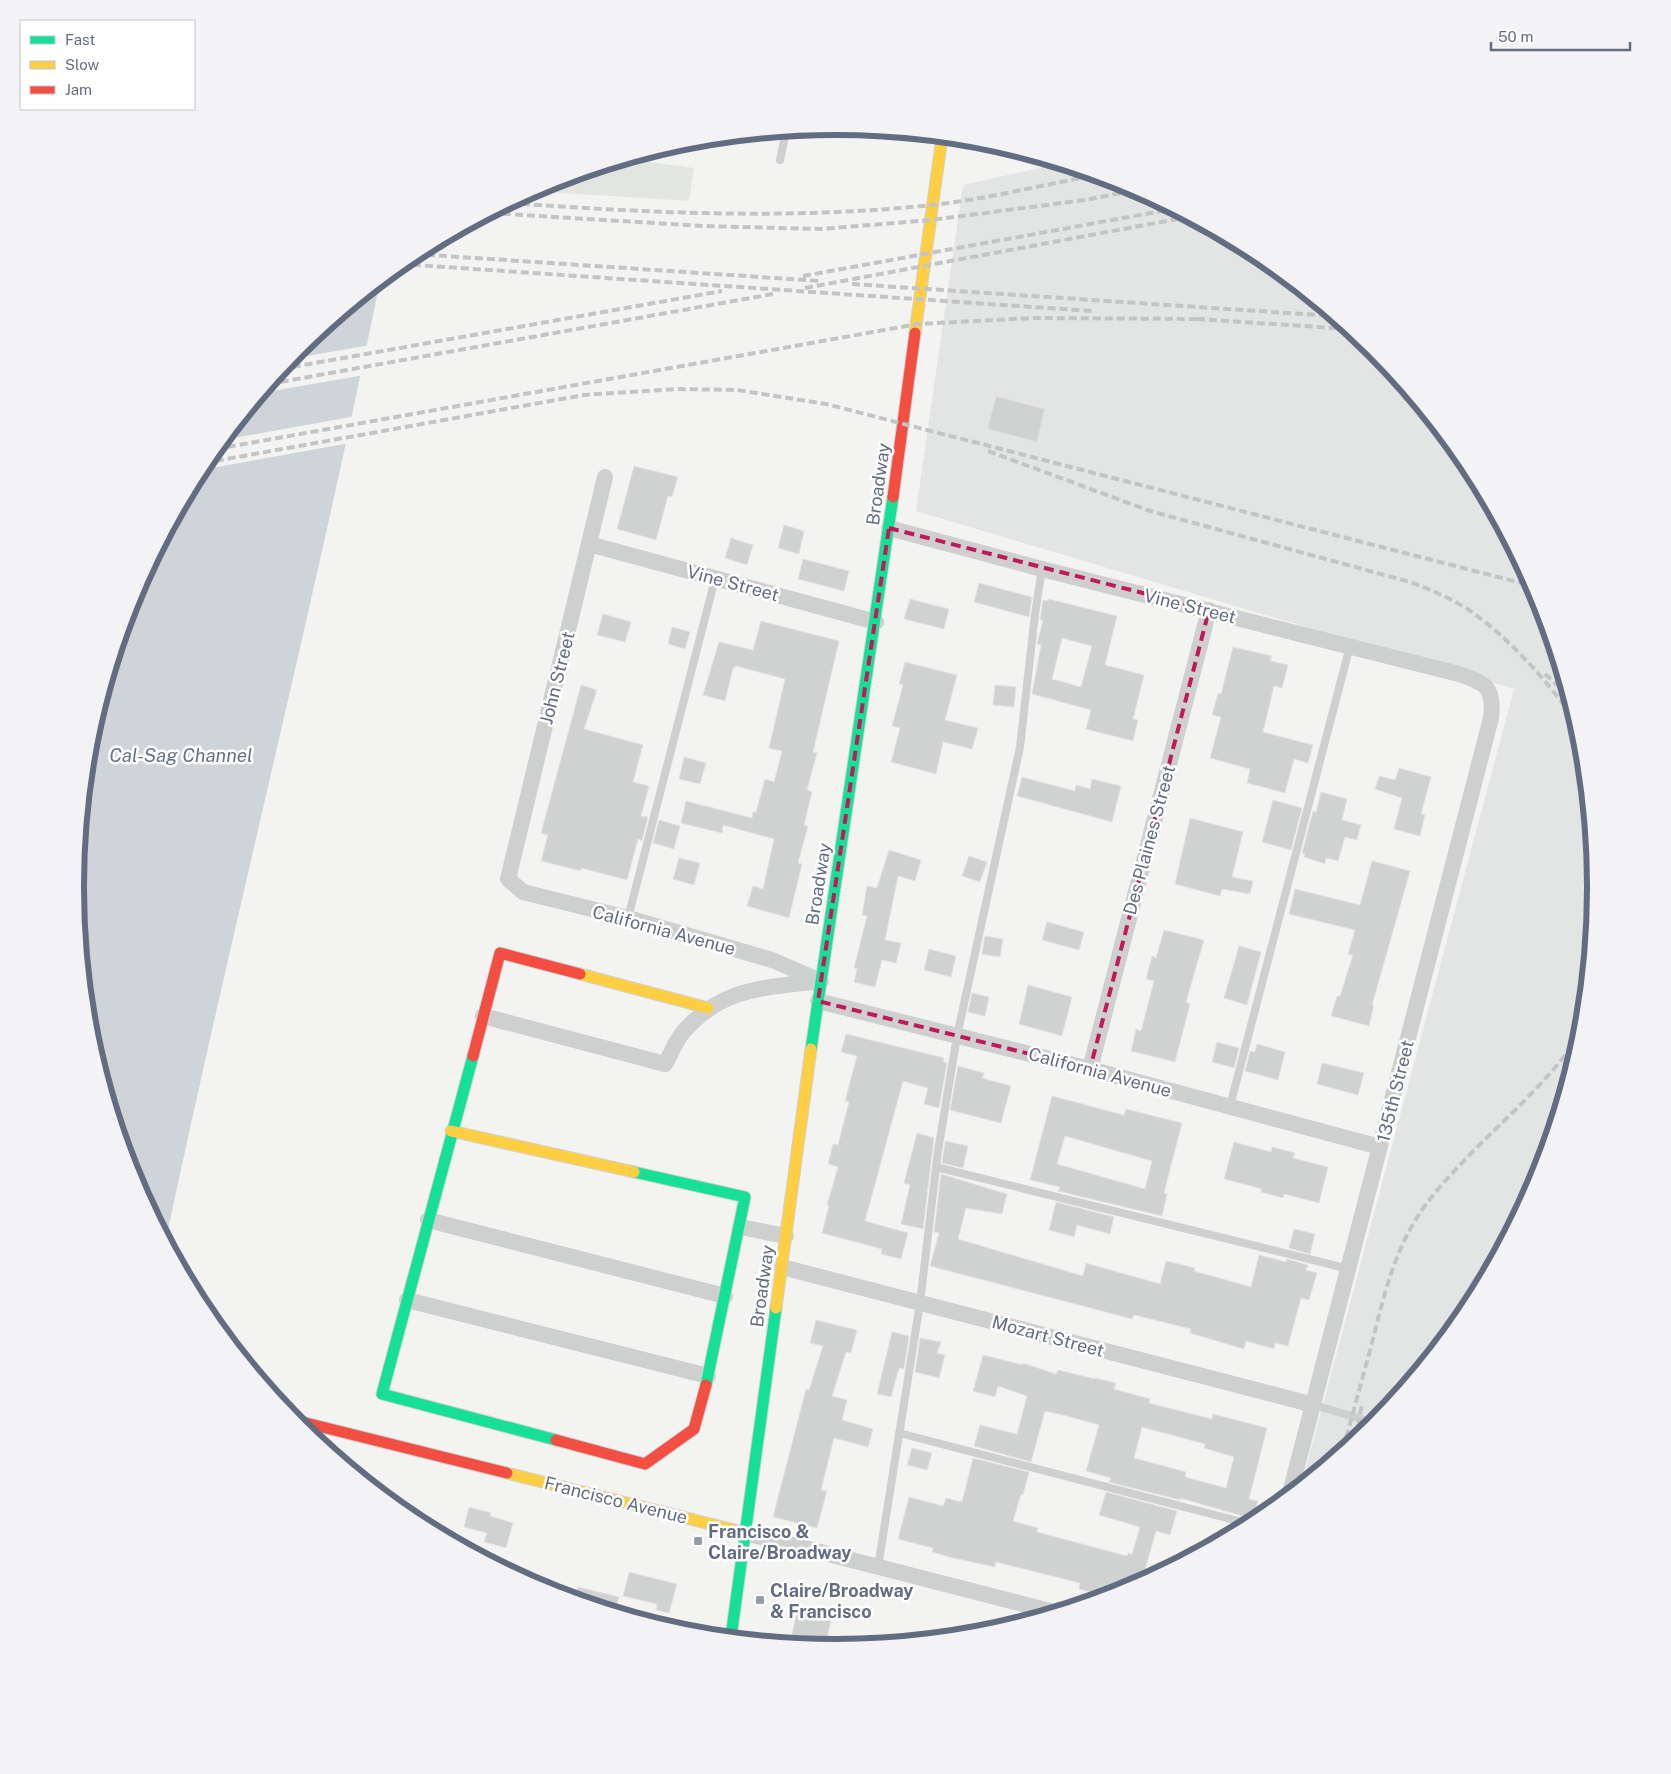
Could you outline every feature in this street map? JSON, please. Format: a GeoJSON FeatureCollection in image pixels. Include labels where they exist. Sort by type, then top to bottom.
{"type":"FeatureCollection","features":[{"type":"Feature","properties":{"kind":"street","name":"Broadway"},"geometry":{"type":"LineString","coordinates":[[732,1631],[818,1001],[876,622],[941,143]]}},
{"type":"Feature","properties":{"kind":"street","name":"John Street"},"geometry":{"type":"LineString","coordinates":[[508,879],[605,477]]}},
{"type":"Feature","properties":{"kind":"street","name":"Vine Street"},"geometry":{"type":"LineString","coordinates":[[889,528],[1042,569],[1459,674],[1478,681],[1488,689]]}},
{"type":"Feature","properties":{"kind":"street","name":"Vine Street"},"geometry":{"type":"LineString","coordinates":[[589,544],[876,622]]}},
{"type":"Feature","properties":{"kind":"street","name":"Des Plaines Street"},"geometry":{"type":"LineString","coordinates":[[1090,1069],[1209,610]]}},
{"type":"Feature","properties":{"kind":"street","name":"135th Street"},"geometry":{"type":"LineString","coordinates":[[1293,1483],[1491,718],[1493,702],[1488,689]]}},
{"type":"Feature","properties":{"kind":"street","name":"California Avenue"},"geometry":{"type":"LineString","coordinates":[[508,879],[523,892],[628,918],[772,960],[821,981]]}},
{"type":"Feature","properties":{"kind":"street"},"geometry":{"type":"LineString","coordinates":[[451,1131],[745,1197],[708,1376],[694,1429],[645,1464],[382,1394],[451,1131],[500,953],[708,1008]]}},
{"type":"Feature","properties":{"kind":"street"},"geometry":{"type":"LineString","coordinates":[[483,1016],[665,1064],[683,1032],[708,1008],[742,991],[821,981]]}},
{"type":"Feature","properties":{"kind":"street","name":"California Avenue"},"geometry":{"type":"LineString","coordinates":[[818,1001],[1090,1069],[1380,1147]]}},
{"type":"Feature","properties":{"kind":"street"},"geometry":{"type":"LineString","coordinates":[[428,1220],[725,1296]]}},
{"type":"Feature","properties":{"kind":"street"},"geometry":{"type":"LineString","coordinates":[[740,1227],[786,1236]]}},
{"type":"Feature","properties":{"kind":"street","name":"Mozart Street"},"geometry":{"type":"LineString","coordinates":[[782,1267],[1314,1405]]}},
{"type":"Feature","properties":{"kind":"street"},"geometry":{"type":"LineString","coordinates":[[407,1300],[708,1376]]}},
{"type":"Feature","properties":{"kind":"street","name":"Francisco Avenue"},"geometry":{"type":"LineString","coordinates":[[309,1424],[1043,1609]]}},
{"type":"Feature","properties":{"kind":"lane"},"geometry":{"type":"LineString","coordinates":[[780,160],[785,137]]}},
{"type":"Feature","properties":{"kind":"lane"},"geometry":{"type":"LineString","coordinates":[[878,1567],[920,1303],[936,1167],[957,1036],[1020,747],[1034,614],[1042,569]]}},
{"type":"Feature","properties":{"kind":"lane"},"geometry":{"type":"LineString","coordinates":[[628,918],[715,579]]}},
{"type":"Feature","properties":{"kind":"lane"},"geometry":{"type":"LineString","coordinates":[[1230,1106],[1350,646]]}},
{"type":"Feature","properties":{"kind":"lane"},"geometry":{"type":"LineString","coordinates":[[936,1167],[1349,1269]]}},
{"type":"Feature","properties":{"kind":"lane"},"geometry":{"type":"LineString","coordinates":[[1314,1405],[1366,1420]]}},
{"type":"Feature","properties":{"kind":"lane"},"geometry":{"type":"LineString","coordinates":[[899,1433],[1238,1521]]}},
{"type":"Feature","properties":{"kind":"highlighted area"},"geometry":{"type":"Polygon","coordinates":[[[889,528],[1209,610],[1090,1069],[818,1001],[889,528]]]}},
{"type":"Feature","properties":{"kind":"shaded area"},"geometry":{"type":"Polygon","coordinates":[[[641,161],[694,168],[689,201],[548,192],[594,175],[641,161]]]}},
{"type":"Feature","properties":{"kind":"shaded area"},"geometry":{"type":"Polygon","coordinates":[[[1048,166],[1123,192],[1211,236],[1253,262],[1331,322],[1367,355],[1401,391],[1461,469],[1487,511],[1530,599],[1562,692],[1573,740],[1586,838],[1586,936],[1573,1034],[1562,1082],[1547,1129],[1530,1175],[1510,1219],[1487,1263],[1461,1305],[1401,1383],[1367,1419],[1305,1474],[1514,689],[916,511],[963,185],[1048,166]]]}},
{"type":"Feature","properties":{"kind":"water","name":"Cal-Sag Channel"},"geometry":{"type":"Polygon","coordinates":[[[378,291],[329,521],[168,1232],[141,1175],[109,1082],[98,1034],[90,985],[85,936],[85,838],[98,740],[109,692],[141,599],[184,511],[210,469],[270,391],[304,355],[378,291]]]}},
{"type":"Feature","properties":{"kind":"pier"},"geometry":{"type":"Polygon","coordinates":[[[370,345],[364,375],[270,391],[302,357],[370,345]]]}},
{"type":"Feature","properties":{"kind":"pier"},"geometry":{"type":"Polygon","coordinates":[[[356,416],[350,443],[211,468],[232,438],[356,416]]]}},
{"type":"Feature","properties":{"kind":"building"},"geometry":{"type":"Polygon","coordinates":[[[996,396],[1045,409],[1037,442],[987,429],[996,396]]]}},
{"type":"Feature","properties":{"kind":"building"},"geometry":{"type":"Polygon","coordinates":[[[634,466],[678,477],[672,497],[668,496],[656,540],[617,529],[634,466]]]}},
{"type":"Feature","properties":{"kind":"building"},"geometry":{"type":"Polygon","coordinates":[[[784,525],[804,531],[799,554],[778,548],[784,525]]]}},
{"type":"Feature","properties":{"kind":"building"},"geometry":{"type":"Polygon","coordinates":[[[731,538],[753,545],[747,565],[725,558],[731,538]]]}},
{"type":"Feature","properties":{"kind":"building"},"geometry":{"type":"Polygon","coordinates":[[[803,559],[849,571],[844,591],[798,579],[803,559]]]}},
{"type":"Feature","properties":{"kind":"building"},"geometry":{"type":"Polygon","coordinates":[[[979,583],[1032,597],[1029,617],[974,602],[979,583]]]}},
{"type":"Feature","properties":{"kind":"building"},"geometry":{"type":"Polygon","coordinates":[[[910,599],[949,609],[944,629],[904,619],[910,599]]]}},
{"type":"Feature","properties":{"kind":"building"},"geometry":{"type":"Polygon","coordinates":[[[1049,599],[1117,616],[1105,665],[1144,675],[1133,719],[1138,720],[1133,741],[1086,729],[1091,710],[1032,694],[1041,645],[1037,644],[1043,620],[1040,620],[1043,600],[1048,601],[1049,599]],[[1062,638],[1052,679],[1081,687],[1092,646],[1062,638]]]}},
{"type":"Feature","properties":{"kind":"building"},"geometry":{"type":"Polygon","coordinates":[[[603,614],[631,622],[625,642],[597,635],[603,614]]]}},
{"type":"Feature","properties":{"kind":"building"},"geometry":{"type":"Polygon","coordinates":[[[761,621],[839,641],[813,752],[817,753],[807,790],[812,792],[804,825],[808,826],[798,863],[802,864],[789,918],[747,906],[753,886],[763,889],[774,839],[723,825],[722,833],[681,823],[686,801],[752,818],[753,812],[756,812],[765,779],[774,782],[782,751],[769,748],[785,679],[736,666],[733,668],[725,701],[703,695],[719,642],[753,650],[761,621]]]}},
{"type":"Feature","properties":{"kind":"building"},"geometry":{"type":"Polygon","coordinates":[[[672,627],[690,632],[685,649],[668,644],[672,627]]]}},
{"type":"Feature","properties":{"kind":"building"},"geometry":{"type":"Polygon","coordinates":[[[1233,647],[1272,656],[1270,661],[1288,665],[1282,688],[1274,686],[1263,732],[1313,745],[1308,763],[1294,759],[1285,793],[1247,783],[1250,769],[1210,758],[1221,717],[1212,715],[1218,693],[1221,694],[1233,647]]]}},
{"type":"Feature","properties":{"kind":"building"},"geometry":{"type":"Polygon","coordinates":[[[905,662],[957,675],[945,720],[978,728],[972,749],[943,742],[936,774],[891,762],[900,728],[892,726],[903,685],[899,684],[905,662]]]}},
{"type":"Feature","properties":{"kind":"building"},"geometry":{"type":"Polygon","coordinates":[[[581,685],[597,690],[584,729],[643,745],[633,782],[649,786],[641,816],[648,817],[642,841],[638,839],[627,880],[581,868],[581,871],[541,861],[548,835],[541,833],[581,685]]]}},
{"type":"Feature","properties":{"kind":"building"},"geometry":{"type":"Polygon","coordinates":[[[995,685],[1016,687],[1014,707],[993,705],[995,685]]]}},
{"type":"Feature","properties":{"kind":"building"},"geometry":{"type":"Polygon","coordinates":[[[684,757],[706,763],[700,784],[679,779],[684,757]]]}},
{"type":"Feature","properties":{"kind":"building"},"geometry":{"type":"Polygon","coordinates":[[[1399,768],[1431,777],[1421,814],[1425,815],[1420,836],[1394,829],[1402,798],[1375,789],[1379,776],[1395,780],[1399,768]]]}},
{"type":"Feature","properties":{"kind":"building"},"geometry":{"type":"Polygon","coordinates":[[[1022,777],[1075,791],[1076,785],[1090,789],[1092,779],[1121,786],[1112,822],[1017,796],[1022,777]]]}},
{"type":"Feature","properties":{"kind":"building"},"geometry":{"type":"Polygon","coordinates":[[[1321,792],[1347,799],[1342,820],[1361,825],[1357,840],[1345,837],[1338,861],[1326,858],[1325,864],[1304,857],[1305,854],[1302,853],[1313,811],[1316,812],[1321,792]]]}},
{"type":"Feature","properties":{"kind":"building"},"geometry":{"type":"Polygon","coordinates":[[[1273,800],[1302,808],[1291,850],[1262,842],[1273,800]]]}},
{"type":"Feature","properties":{"kind":"building"},"geometry":{"type":"Polygon","coordinates":[[[1190,818],[1243,832],[1232,877],[1253,881],[1250,894],[1222,889],[1220,896],[1175,884],[1190,818]]]}},
{"type":"Feature","properties":{"kind":"building"},"geometry":{"type":"Polygon","coordinates":[[[659,820],[680,826],[674,849],[653,843],[659,820]]]}},
{"type":"Feature","properties":{"kind":"building"},"geometry":{"type":"Polygon","coordinates":[[[889,850],[921,860],[915,881],[898,876],[885,940],[901,943],[896,963],[882,960],[875,987],[854,982],[857,969],[854,968],[867,916],[862,915],[867,886],[877,888],[889,850]]]}},
{"type":"Feature","properties":{"kind":"building"},"geometry":{"type":"Polygon","coordinates":[[[969,856],[987,862],[980,882],[962,876],[969,856]]]}},
{"type":"Feature","properties":{"kind":"building"},"geometry":{"type":"Polygon","coordinates":[[[679,858],[700,863],[694,885],[673,879],[679,858]]]}},
{"type":"Feature","properties":{"kind":"building"},"geometry":{"type":"Polygon","coordinates":[[[1372,861],[1410,871],[1372,1005],[1374,1005],[1369,1026],[1331,1016],[1337,996],[1340,996],[1353,955],[1348,954],[1355,930],[1289,914],[1295,889],[1360,905],[1372,861]]]}},
{"type":"Feature","properties":{"kind":"building"},"geometry":{"type":"Polygon","coordinates":[[[1047,922],[1084,932],[1079,950],[1042,940],[1047,922]]]}},
{"type":"Feature","properties":{"kind":"building"},"geometry":{"type":"Polygon","coordinates":[[[1164,930],[1204,940],[1186,1002],[1190,1004],[1175,1062],[1131,1051],[1136,1029],[1141,1031],[1154,981],[1146,979],[1152,956],[1156,958],[1164,930]]]}},
{"type":"Feature","properties":{"kind":"building"},"geometry":{"type":"Polygon","coordinates":[[[985,936],[1003,939],[1000,957],[982,954],[985,936]]]}},
{"type":"Feature","properties":{"kind":"building"},"geometry":{"type":"Polygon","coordinates":[[[1239,946],[1261,952],[1247,1005],[1224,998],[1239,946]]]}},
{"type":"Feature","properties":{"kind":"building"},"geometry":{"type":"Polygon","coordinates":[[[929,949],[956,956],[951,977],[924,970],[929,949]]]}},
{"type":"Feature","properties":{"kind":"building"},"geometry":{"type":"Polygon","coordinates":[[[1028,985],[1072,997],[1062,1036],[1019,1024],[1028,985]]]}},
{"type":"Feature","properties":{"kind":"building"},"geometry":{"type":"Polygon","coordinates":[[[972,993],[989,997],[985,1016],[968,1012],[972,993]]]}},
{"type":"Feature","properties":{"kind":"building"},"geometry":{"type":"Polygon","coordinates":[[[846,1034],[944,1058],[943,1062],[947,1063],[939,1108],[924,1104],[928,1088],[903,1081],[865,1221],[908,1233],[901,1259],[881,1254],[882,1249],[822,1233],[829,1206],[827,1205],[838,1167],[828,1164],[833,1144],[838,1145],[849,1102],[845,1101],[857,1056],[841,1052],[846,1034]]]}},
{"type":"Feature","properties":{"kind":"building"},"geometry":{"type":"Polygon","coordinates":[[[1217,1042],[1239,1048],[1234,1068],[1212,1062],[1217,1042]]]}},
{"type":"Feature","properties":{"kind":"building"},"geometry":{"type":"Polygon","coordinates":[[[1257,1044],[1285,1052],[1278,1080],[1245,1071],[1250,1051],[1255,1052],[1257,1044]]]}},
{"type":"Feature","properties":{"kind":"building"},"geometry":{"type":"Polygon","coordinates":[[[1322,1063],[1364,1073],[1358,1095],[1317,1084],[1322,1063]]]}},
{"type":"Feature","properties":{"kind":"building"},"geometry":{"type":"Polygon","coordinates":[[[958,1066],[984,1073],[982,1078],[1011,1086],[1001,1123],[950,1110],[958,1066]]]}},
{"type":"Feature","properties":{"kind":"building"},"geometry":{"type":"Polygon","coordinates":[[[1052,1096],[1124,1115],[1126,1109],[1182,1123],[1164,1193],[1167,1194],[1162,1216],[1058,1191],[1060,1187],[1030,1180],[1052,1096]],[[1065,1136],[1057,1164],[1145,1189],[1152,1161],[1065,1136]]]}},
{"type":"Feature","properties":{"kind":"building"},"geometry":{"type":"Polygon","coordinates":[[[917,1133],[934,1138],[923,1229],[901,1224],[910,1185],[904,1183],[917,1133]]]}},
{"type":"Feature","properties":{"kind":"building"},"geometry":{"type":"Polygon","coordinates":[[[945,1141],[968,1146],[963,1168],[942,1163],[945,1141]]]}},
{"type":"Feature","properties":{"kind":"building"},"geometry":{"type":"Polygon","coordinates":[[[1234,1142],[1271,1152],[1272,1147],[1295,1153],[1293,1158],[1328,1167],[1319,1203],[1284,1194],[1283,1198],[1261,1192],[1262,1189],[1224,1179],[1234,1142]]]}},
{"type":"Feature","properties":{"kind":"building"},"geometry":{"type":"Polygon","coordinates":[[[941,1174],[1007,1194],[1002,1214],[966,1208],[958,1239],[1083,1276],[1086,1263],[1160,1284],[1166,1261],[1195,1268],[1194,1271],[1251,1287],[1259,1255],[1286,1262],[1287,1259],[1308,1265],[1306,1270],[1317,1273],[1309,1300],[1301,1298],[1288,1346],[1275,1343],[1274,1349],[1246,1341],[1244,1349],[1190,1333],[1191,1329],[1134,1315],[1132,1319],[930,1266],[939,1233],[934,1232],[941,1174]]]}},
{"type":"Feature","properties":{"kind":"building"},"geometry":{"type":"Polygon","coordinates":[[[1056,1202],[1114,1217],[1110,1234],[1077,1225],[1074,1237],[1049,1230],[1056,1202]]]}},
{"type":"Feature","properties":{"kind":"building"},"geometry":{"type":"Polygon","coordinates":[[[1294,1229],[1315,1234],[1310,1254],[1289,1248],[1294,1229]]]}},
{"type":"Feature","properties":{"kind":"building"},"geometry":{"type":"Polygon","coordinates":[[[816,1320],[857,1330],[851,1353],[846,1352],[832,1396],[847,1400],[842,1420],[873,1429],[868,1447],[834,1438],[821,1490],[827,1491],[817,1528],[773,1517],[806,1389],[809,1390],[823,1346],[810,1343],[816,1320]]]}},
{"type":"Feature","properties":{"kind":"building"},"geometry":{"type":"Polygon","coordinates":[[[892,1332],[909,1336],[904,1369],[899,1368],[891,1397],[877,1394],[892,1332]]]}},
{"type":"Feature","properties":{"kind":"building"},"geometry":{"type":"Polygon","coordinates":[[[920,1338],[941,1342],[937,1353],[945,1355],[939,1378],[915,1372],[920,1338]]]}},
{"type":"Feature","properties":{"kind":"building"},"geometry":{"type":"Polygon","coordinates":[[[983,1355],[1023,1365],[1023,1363],[1056,1374],[1058,1370],[1116,1383],[1114,1389],[1150,1399],[1149,1403],[1212,1419],[1213,1414],[1267,1428],[1249,1499],[1258,1501],[1255,1510],[1245,1517],[1180,1498],[1180,1500],[1109,1482],[1111,1478],[1086,1471],[1099,1425],[1067,1416],[1045,1411],[1031,1462],[974,1446],[980,1425],[1017,1434],[1027,1396],[998,1386],[995,1397],[973,1391],[983,1355]],[[1142,1427],[1134,1458],[1186,1472],[1185,1477],[1226,1488],[1234,1457],[1204,1448],[1205,1444],[1142,1427]]]}},
{"type":"Feature","properties":{"kind":"building"},"geometry":{"type":"Polygon","coordinates":[[[912,1448],[932,1453],[927,1470],[907,1465],[912,1448]]]}},
{"type":"Feature","properties":{"kind":"building"},"geometry":{"type":"Polygon","coordinates":[[[973,1458],[1029,1472],[1013,1521],[1038,1528],[1037,1532],[1127,1556],[1128,1553],[1132,1554],[1140,1527],[1099,1515],[1106,1492],[1177,1511],[1170,1535],[1156,1531],[1145,1572],[1107,1588],[1101,1586],[1100,1591],[1094,1593],[1079,1589],[1080,1583],[996,1562],[995,1567],[953,1558],[932,1552],[933,1548],[898,1539],[909,1497],[943,1506],[946,1498],[962,1502],[973,1458]]]}},
{"type":"Feature","properties":{"kind":"building"},"geometry":{"type":"Polygon","coordinates":[[[469,1507],[491,1513],[490,1516],[513,1523],[506,1548],[484,1542],[487,1533],[464,1527],[469,1507]]]}},
{"type":"Feature","properties":{"kind":"building"},"geometry":{"type":"Polygon","coordinates":[[[629,1572],[677,1584],[669,1613],[656,1610],[657,1604],[623,1596],[629,1572]]]}},
{"type":"Feature","properties":{"kind":"building"},"geometry":{"type":"Polygon","coordinates":[[[578,1587],[619,1597],[617,1606],[577,1593],[578,1587]]]}},
{"type":"Feature","properties":{"kind":"building"},"geometry":{"type":"Polygon","coordinates":[[[797,1612],[831,1621],[827,1639],[791,1637],[797,1612]]]}},
{"type":"Feature","properties":{"kind":"railway"},"geometry":{"type":"LineString","coordinates":[[523,204],[615,210],[774,214],[879,210],[994,196],[1084,178]]}},
{"type":"Feature","properties":{"kind":"railway"},"geometry":{"type":"LineString","coordinates":[[502,214],[702,226],[821,229],[931,220],[1085,200],[1124,192]]}},
{"type":"Feature","properties":{"kind":"railway"},"geometry":{"type":"LineString","coordinates":[[803,276],[1163,211]]}},
{"type":"Feature","properties":{"kind":"railway"},"geometry":{"type":"LineString","coordinates":[[805,288],[1179,219]]}},
{"type":"Feature","properties":{"kind":"railway"},"geometry":{"type":"LineString","coordinates":[[429,255],[820,281]]}},
{"type":"Feature","properties":{"kind":"railway"},"geometry":{"type":"LineString","coordinates":[[414,265],[1092,311]]}},
{"type":"Feature","properties":{"kind":"railway"},"geometry":{"type":"LineString","coordinates":[[852,284],[1323,315]]}},
{"type":"Feature","properties":{"kind":"railway"},"geometry":{"type":"LineString","coordinates":[[293,367],[722,291]]}},
{"type":"Feature","properties":{"kind":"railway"},"geometry":{"type":"LineString","coordinates":[[278,382],[773,294]]}},
{"type":"Feature","properties":{"kind":"railway"},"geometry":{"type":"LineString","coordinates":[[226,447],[918,324],[1033,318],[1204,319]]}},
{"type":"Feature","properties":{"kind":"railway"},"geometry":{"type":"LineString","coordinates":[[1197,319],[1338,328]]}},
{"type":"Feature","properties":{"kind":"railway"},"geometry":{"type":"LineString","coordinates":[[216,461],[584,395],[678,389],[737,390],[826,404],[1523,583]]}},
{"type":"Feature","properties":{"kind":"railway"},"geometry":{"type":"LineString","coordinates":[[988,451],[1150,511],[1410,582],[1452,600],[1482,619],[1512,646],[1566,708]]}},
{"type":"Feature","properties":{"kind":"railway"},"geometry":{"type":"LineString","coordinates":[[1545,674],[1561,688]]}},
{"type":"Feature","properties":{"kind":"railway"},"geometry":{"type":"LineString","coordinates":[[1346,1438],[1387,1286],[1399,1251],[1416,1219],[1445,1181],[1546,1078],[1569,1050]]}},
{"type":"Feature","properties":{"kind":"railway"},"geometry":{"type":"LineString","coordinates":[[1359,1427],[1362,1402]]}},
{"type":"Feature","properties":{"kind":"traffic: fast"},"geometry":{"type":"LineString","coordinates":[[811,1049],[893,497]]}},
{"type":"Feature","properties":{"kind":"traffic: fast"},"geometry":{"type":"LineString","coordinates":[[473,1056],[382,1394],[556,1440]]}},
{"type":"Feature","properties":{"kind":"traffic: fast"},"geometry":{"type":"LineString","coordinates":[[634,1172],[745,1197],[706,1385]]}},
{"type":"Feature","properties":{"kind":"traffic: fast"},"geometry":{"type":"LineString","coordinates":[[732,1631],[776,1308]]}},
{"type":"Feature","properties":{"kind":"traffic: slow"},"geometry":{"type":"LineString","coordinates":[[915,333],[941,143]]}},
{"type":"Feature","properties":{"kind":"traffic: slow"},"geometry":{"type":"LineString","coordinates":[[580,974],[708,1008]]}},
{"type":"Feature","properties":{"kind":"traffic: slow"},"geometry":{"type":"LineString","coordinates":[[776,1308],[811,1049]]}},
{"type":"Feature","properties":{"kind":"traffic: slow"},"geometry":{"type":"LineString","coordinates":[[451,1131],[634,1172]]}},
{"type":"Feature","properties":{"kind":"traffic: slow"},"geometry":{"type":"LineString","coordinates":[[507,1473],[746,1533]]}},
{"type":"Feature","properties":{"kind":"traffic: jam"},"geometry":{"type":"LineString","coordinates":[[893,497],[915,333]]}},
{"type":"Feature","properties":{"kind":"traffic: jam"},"geometry":{"type":"LineString","coordinates":[[473,1056],[500,953],[580,974]]}},
{"type":"Feature","properties":{"kind":"traffic: jam"},"geometry":{"type":"LineString","coordinates":[[556,1440],[645,1464],[694,1429],[706,1385]]}},
{"type":"Feature","properties":{"kind":"traffic: jam"},"geometry":{"type":"LineString","coordinates":[[309,1424],[507,1473]]}},
{"type":"Feature","properties":{"kind":"place","name":"Francisco & Claire/Broadway"},"geometry":{"type":"Point","coordinates":[698,1541]}},
{"type":"Feature","properties":{"kind":"place","name":"Claire/Broadway & Francisco"},"geometry":{"type":"Point","coordinates":[760,1600]}}]}
